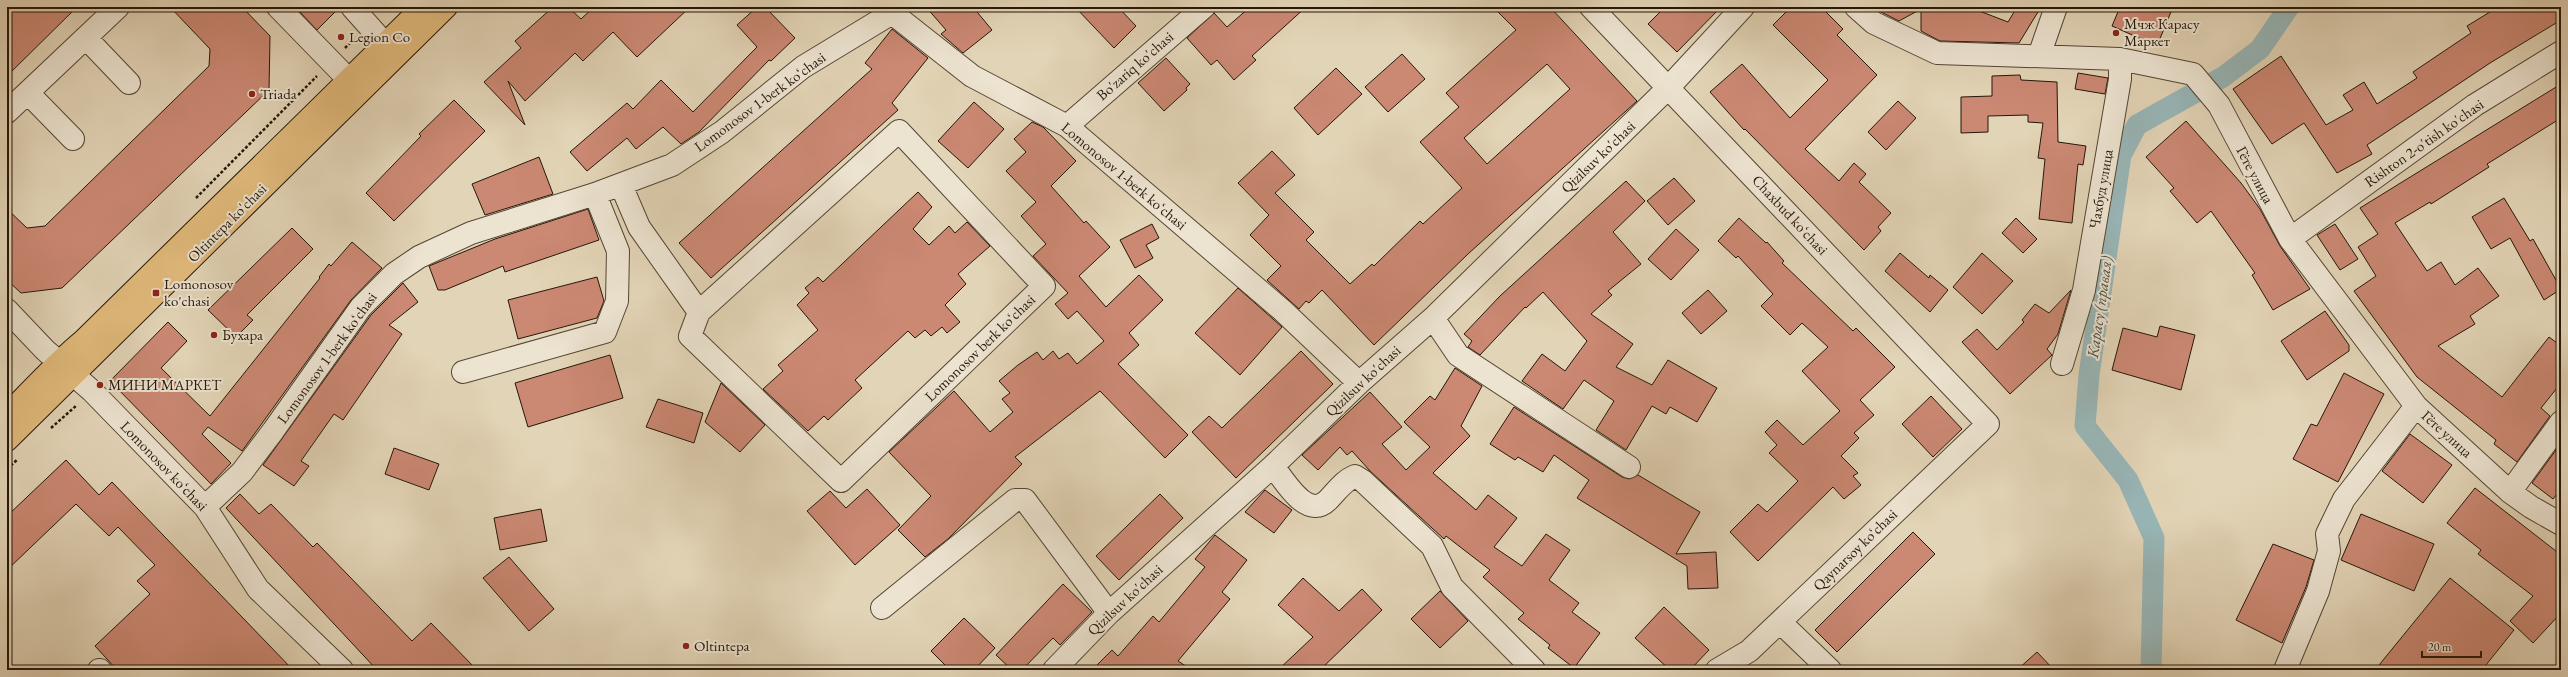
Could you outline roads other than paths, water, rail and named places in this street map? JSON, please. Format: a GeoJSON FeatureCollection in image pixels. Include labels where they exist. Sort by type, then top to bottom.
{"type":"FeatureCollection","features":[{"type":"Feature","properties":{"kind":"main road","name":"Oltintepa ko'chasi"},"geometry":{"type":"LineString","coordinates":[[7,415],[59,361],[83,341],[423,7]]}},
{"type":"Feature","properties":{"kind":"main road","name":"Oltintepa ko'chasi"},"geometry":{"type":"LineString","coordinates":[[7,440],[75,375],[446,7]]}},
{"type":"Feature","properties":{"kind":"street"},"geometry":{"type":"LineString","coordinates":[[7,112],[118,7]]}},
{"type":"Feature","properties":{"kind":"street"},"geometry":{"type":"LineString","coordinates":[[278,7],[349,80]]}},
{"type":"Feature","properties":{"kind":"street"},"geometry":{"type":"LineString","coordinates":[[352,7],[385,44]]}},
{"type":"Feature","properties":{"kind":"street","name":"Bo'zariq ko'chasi"},"geometry":{"type":"LineString","coordinates":[[1067,126],[1204,7]]}},
{"type":"Feature","properties":{"kind":"street","name":"Chaxbud koʻchasi"},"geometry":{"type":"LineString","coordinates":[[1591,7],[1988,424]]}},
{"type":"Feature","properties":{"kind":"street","name":"Qizilsuv ko'chasi"},"geometry":{"type":"LineString","coordinates":[[1054,670],[1109,613],[1273,466],[1359,383],[1433,318],[1669,88],[1744,7]]}},
{"type":"Feature","properties":{"kind":"street","name":"Гёте улица"},"geometry":{"type":"LineString","coordinates":[[1856,7],[1874,22],[1937,52],[2120,59],[2193,74],[2219,105],[2290,239],[2416,406],[2510,492],[2531,507],[2561,524]]}},
{"type":"Feature","properties":{"kind":"street"},"geometry":{"type":"LineString","coordinates":[[2039,56],[2056,7]]}},
{"type":"Feature","properties":{"kind":"street","name":"Lomonosov 1-berk koʻchasi"},"geometry":{"type":"LineString","coordinates":[[205,507],[242,472],[274,431],[361,307],[394,274],[419,257],[471,233],[595,194],[672,165],[722,132],[803,67],[892,10],[972,76],[1067,126],[1282,310],[1359,383]]}},
{"type":"Feature","properties":{"kind":"street"},"geometry":{"type":"LineString","coordinates":[[86,38],[129,82]]}},
{"type":"Feature","properties":{"kind":"street","name":"Rishton 2-o'tish ko'chasi"},"geometry":{"type":"LineString","coordinates":[[2290,239],[2475,105],[2561,52]]}},
{"type":"Feature","properties":{"kind":"street","name":"Чахбуд улица"},"geometry":{"type":"LineString","coordinates":[[2062,364],[2084,290],[2120,79],[2120,59]]}},
{"type":"Feature","properties":{"kind":"street"},"geometry":{"type":"LineString","coordinates":[[28,93],[73,139]]}},
{"type":"Feature","properties":{"kind":"street","name":"Lomonosov berk koʻchasi"},"geometry":{"type":"LineString","coordinates":[[899,131],[1044,286],[841,481],[690,336],[699,312],[899,131]]}},
{"type":"Feature","properties":{"kind":"street"},"geometry":{"type":"LineString","coordinates":[[621,185],[639,227],[699,312]]}},
{"type":"Feature","properties":{"kind":"street"},"geometry":{"type":"LineString","coordinates":[[463,372],[605,332],[617,301],[618,251],[595,194]]}},
{"type":"Feature","properties":{"kind":"street"},"geometry":{"type":"LineString","coordinates":[[7,310],[59,361]]}},
{"type":"Feature","properties":{"kind":"street"},"geometry":{"type":"LineString","coordinates":[[1433,318],[1458,355],[1629,467]]}},
{"type":"Feature","properties":{"kind":"street","name":"Lomonosov koʻchasi"},"geometry":{"type":"LineString","coordinates":[[59,361],[75,375],[205,507],[258,589],[342,670]]}},
{"type":"Feature","properties":{"kind":"street"},"geometry":{"type":"LineString","coordinates":[[2285,670],[2318,591],[2329,551],[2328,534],[2344,499],[2416,406]]}},
{"type":"Feature","properties":{"kind":"street"},"geometry":{"type":"LineString","coordinates":[[2510,492],[2561,422]]}},
{"type":"Feature","properties":{"kind":"street","name":"Qaynarsoy koʻchasi"},"geometry":{"type":"LineString","coordinates":[[1717,670],[1749,651],[1988,424]]}},
{"type":"Feature","properties":{"kind":"street"},"geometry":{"type":"LineString","coordinates":[[1273,466],[1305,505],[1314,507],[1326,502],[1347,479],[1355,476],[1363,481],[1432,546],[1452,587],[1534,670]]}},
{"type":"Feature","properties":{"kind":"street"},"geometry":{"type":"LineString","coordinates":[[882,608],[1015,500],[1020,499],[1025,500],[1109,613]]}},
{"type":"Feature","properties":{"kind":"street"},"geometry":{"type":"LineString","coordinates":[[1780,622],[1830,670]]}},
{"type":"Feature","properties":{"kind":"waterway","name":"Карасу (правая)"},"geometry":{"type":"LineString","coordinates":[[2151,670],[2154,538],[2128,480],[2085,426],[2089,375],[2121,155],[2137,125],[2223,77],[2260,49],[2289,7]]}},
{"type":"Feature","properties":{"kind":"place","name":"Мчж Карасу Маркет"},"geometry":{"type":"Point","coordinates":[2116,33]}},
{"type":"Feature","properties":{"kind":"place","name":"Legion Co"},"geometry":{"type":"Point","coordinates":[341,37]}},
{"type":"Feature","properties":{"kind":"place","name":"Triada"},"geometry":{"type":"Point","coordinates":[252,94]}},
{"type":"Feature","properties":{"kind":"place","name":"Lomonosov ko'chasi"},"geometry":{"type":"Point","coordinates":[156,293]}},
{"type":"Feature","properties":{"kind":"place","name":"Бухара"},"geometry":{"type":"Point","coordinates":[214,335]}},
{"type":"Feature","properties":{"kind":"place","name":"МИНИ МАРКЕТ"},"geometry":{"type":"Point","coordinates":[100,385]}},
{"type":"Feature","properties":{"kind":"place","name":"Oltintepa"},"geometry":{"type":"Point","coordinates":[686,646]}}]}
